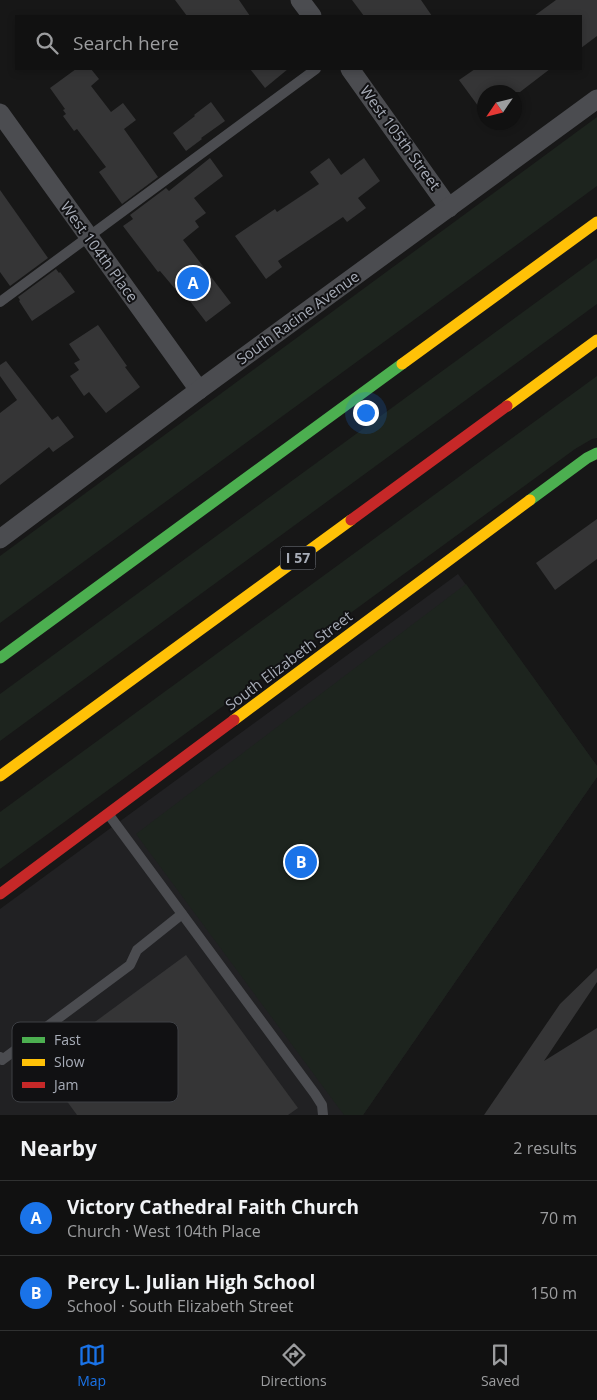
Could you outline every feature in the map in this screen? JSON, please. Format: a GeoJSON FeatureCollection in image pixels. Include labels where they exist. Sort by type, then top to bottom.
{"type":"FeatureCollection","features":[{"type":"Feature","properties":{"kind":"main road"},"geometry":{"type":"LineString","coordinates":[[0,658],[597,222]]}},
{"type":"Feature","properties":{"kind":"main road","name":"I 57"},"geometry":{"type":"LineString","coordinates":[[0,776],[597,340]]}},
{"type":"Feature","properties":{"kind":"main road","name":"South Elizabeth Street"},"geometry":{"type":"LineString","coordinates":[[0,894],[587,458],[597,453]]}},
{"type":"Feature","properties":{"kind":"street"},"geometry":{"type":"LineString","coordinates":[[300,0],[311,15]]}},
{"type":"Feature","properties":{"kind":"street","name":"West 105th Street"},"geometry":{"type":"LineString","coordinates":[[351,70],[450,208]]}},
{"type":"Feature","properties":{"kind":"street","name":"South Racine Avenue"},"geometry":{"type":"LineString","coordinates":[[0,539],[199,390],[597,99]]}},
{"type":"Feature","properties":{"kind":"street","name":"West 104th Place"},"geometry":{"type":"LineString","coordinates":[[0,113],[199,390]]}},
{"type":"Feature","properties":{"kind":"lane"},"geometry":{"type":"LineString","coordinates":[[0,302],[315,70]]}},
{"type":"Feature","properties":{"kind":"lane"},"geometry":{"type":"LineString","coordinates":[[108,814],[315,1094],[322,1105],[323,1115]]}},
{"type":"Feature","properties":{"kind":"lane"},"geometry":{"type":"LineString","coordinates":[[53,1022],[130,965],[137,950],[182,914]]}},
{"type":"Feature","properties":{"kind":"lane"},"geometry":{"type":"LineString","coordinates":[[0,1057],[2,1060],[12,1053]]}},
{"type":"Feature","properties":{"kind":"shaded area"},"geometry":{"type":"Polygon","coordinates":[[[597,117],[597,186],[0,623],[0,556],[597,117]]]}},
{"type":"Feature","properties":{"kind":"shaded area"},"geometry":{"type":"Polygon","coordinates":[[[597,258],[597,304],[0,741],[0,694],[597,258]]]}},
{"type":"Feature","properties":{"kind":"shaded area"},"geometry":{"type":"Polygon","coordinates":[[[597,376],[597,438],[575,449],[0,869],[0,812],[597,376]]]}},
{"type":"Feature","properties":{"kind":"shaded area"},"geometry":{"type":"Polygon","coordinates":[[[458,574],[597,766],[597,777],[363,1115],[0,1115],[0,909],[458,574]]]}},
{"type":"Feature","properties":{"kind":"shaded area"},"geometry":{"type":"Polygon","coordinates":[[[466,584],[597,766],[597,777],[363,1115],[344,1115],[136,834],[466,584]]]}},
{"type":"Feature","properties":{"kind":"building"},"geometry":{"type":"Polygon","coordinates":[[[175,0],[239,0],[249,15],[186,15],[175,0]]]}},
{"type":"Feature","properties":{"kind":"building"},"geometry":{"type":"Polygon","coordinates":[[[352,0],[421,0],[431,15],[363,15],[352,0]]]}},
{"type":"Feature","properties":{"kind":"building"},"geometry":{"type":"Polygon","coordinates":[[[556,0],[597,0],[597,36],[582,47],[582,15],[535,15],[556,0]]]}},
{"type":"Feature","properties":{"kind":"building"},"geometry":{"type":"Polygon","coordinates":[[[75,70],[92,70],[99,79],[91,86],[111,112],[123,103],[136,120],[124,129],[158,177],[122,204],[99,172],[106,167],[77,129],[74,131],[63,116],[66,114],[63,110],[65,109],[50,88],[75,70]]]}},
{"type":"Feature","properties":{"kind":"building"},"geometry":{"type":"Polygon","coordinates":[[[251,70],[287,70],[265,88],[251,70]]]}},
{"type":"Feature","properties":{"kind":"building"},"geometry":{"type":"Polygon","coordinates":[[[474,70],[549,70],[522,90],[522,85],[477,85],[477,104],[459,80],[474,70]]]}},
{"type":"Feature","properties":{"kind":"building"},"geometry":{"type":"Polygon","coordinates":[[[211,102],[225,121],[186,151],[173,133],[211,102]]]}},
{"type":"Feature","properties":{"kind":"building"},"geometry":{"type":"Polygon","coordinates":[[[210,158],[223,176],[194,198],[206,213],[195,221],[199,227],[183,240],[231,303],[206,322],[180,288],[176,290],[160,271],[158,272],[123,226],[133,219],[130,215],[166,188],[169,191],[210,158]]]}},
{"type":"Feature","properties":{"kind":"building"},"geometry":{"type":"Polygon","coordinates":[[[329,158],[341,175],[364,158],[380,181],[358,198],[366,208],[347,222],[343,217],[278,261],[282,267],[266,279],[235,236],[275,209],[277,212],[319,184],[310,172],[329,158]]]}},
{"type":"Feature","properties":{"kind":"building"},"geometry":{"type":"Polygon","coordinates":[[[0,190],[48,258],[10,286],[0,272],[0,190]]]}},
{"type":"Feature","properties":{"kind":"building"},"geometry":{"type":"Polygon","coordinates":[[[56,269],[75,292],[32,321],[18,297],[56,269]]]}},
{"type":"Feature","properties":{"kind":"building"},"geometry":{"type":"Polygon","coordinates":[[[98,325],[140,387],[106,413],[89,392],[84,396],[70,376],[79,370],[74,363],[80,360],[69,344],[98,325]]]}},
{"type":"Feature","properties":{"kind":"building"},"geometry":{"type":"Polygon","coordinates":[[[6,361],[52,420],[58,416],[74,437],[53,452],[49,447],[0,485],[0,413],[17,400],[0,376],[0,365],[6,361]]]}},
{"type":"Feature","properties":{"kind":"building"},"geometry":{"type":"Polygon","coordinates":[[[597,519],[597,559],[555,590],[536,563],[597,519]]]}},
{"type":"Feature","properties":{"kind":"building"},"geometry":{"type":"Polygon","coordinates":[[[186,955],[298,1108],[288,1115],[77,1115],[68,1102],[178,1102],[178,1022],[95,1022],[186,955]]]}},
{"type":"Feature","properties":{"kind":"building"},"geometry":{"type":"Polygon","coordinates":[[[597,968],[597,982],[544,1061],[597,1028],[597,1115],[484,1115],[560,1004],[597,968]]]}},
{"type":"Feature","properties":{"kind":"traffic: fast"},"geometry":{"type":"LineString","coordinates":[[0,658],[402,364]]}},
{"type":"Feature","properties":{"kind":"traffic: fast"},"geometry":{"type":"LineString","coordinates":[[530,500],[587,458],[597,453]]}},
{"type":"Feature","properties":{"kind":"traffic: slow"},"geometry":{"type":"LineString","coordinates":[[402,364],[597,222]]}},
{"type":"Feature","properties":{"kind":"traffic: slow"},"geometry":{"type":"LineString","coordinates":[[507,406],[597,340]]}},
{"type":"Feature","properties":{"kind":"traffic: slow"},"geometry":{"type":"LineString","coordinates":[[234,720],[530,500]]}},
{"type":"Feature","properties":{"kind":"traffic: slow"},"geometry":{"type":"LineString","coordinates":[[0,776],[351,520]]}},
{"type":"Feature","properties":{"kind":"traffic: jam"},"geometry":{"type":"LineString","coordinates":[[351,520],[507,406]]}},
{"type":"Feature","properties":{"kind":"traffic: jam"},"geometry":{"type":"LineString","coordinates":[[0,894],[234,720]]}},
{"type":"Feature","properties":{"kind":"place","name":"Victory Cathedral Faith Church"},"geometry":{"type":"Point","coordinates":[193,283]}},
{"type":"Feature","properties":{"kind":"place","name":"Percy L. Julian High School"},"geometry":{"type":"Point","coordinates":[301,862]}}]}
